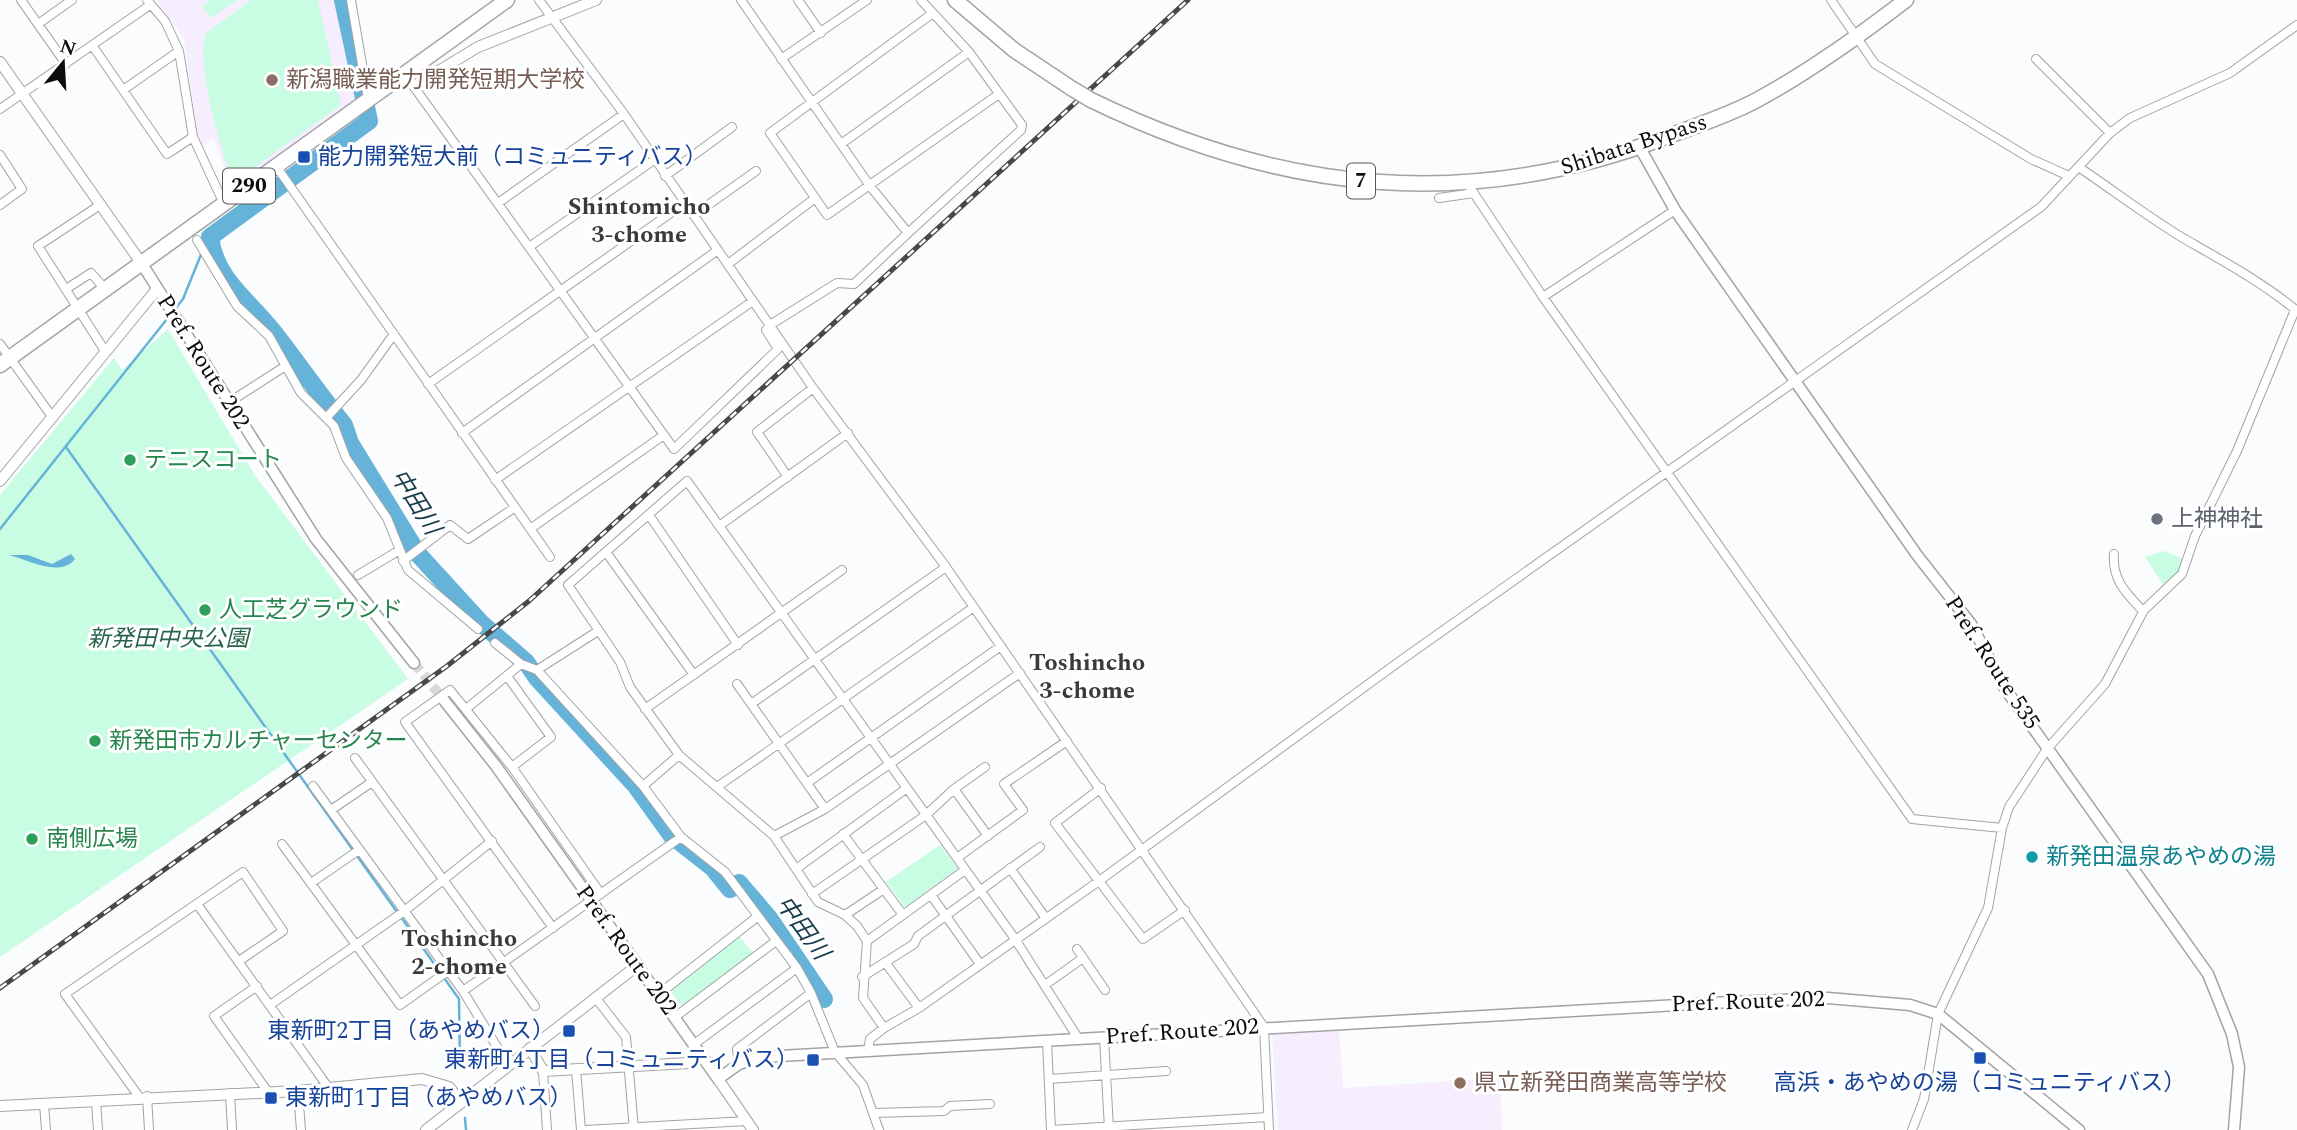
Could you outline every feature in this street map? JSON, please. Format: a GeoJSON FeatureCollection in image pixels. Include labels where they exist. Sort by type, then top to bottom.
{"type":"FeatureCollection","features":[{"type":"Feature","properties":{"kind":"highway","name":"290"},"geometry":{"type":"LineString","coordinates":[[5,362],[507,0]]}},
{"type":"Feature","properties":{"kind":"highway","name":"Shibata Bypass"},"geometry":{"type":"LineString","coordinates":[[955,0],[1014,50],[1071,88],[1091,100],[1193,144],[1270,166],[1375,182],[1470,188],[1552,173],[1640,148],[1755,101],[1856,36],[1906,0]]}},
{"type":"Feature","properties":{"kind":"main road","name":"Pref. Route 535"},"geometry":{"type":"LineString","coordinates":[[1640,148],[1675,211],[1917,555],[1971,624],[2004,687],[2208,974],[2232,1034],[2239,1067],[2234,1130]]}},
{"type":"Feature","properties":{"kind":"main road","name":"Pref. Route 202"},"geometry":{"type":"LineString","coordinates":[[142,264],[316,539],[414,663]]}},
{"type":"Feature","properties":{"kind":"main road","name":"Pref. Route 202"},"geometry":{"type":"LineString","coordinates":[[443,699],[496,766],[718,1079],[739,1063],[761,1057],[1639,1005],[1828,998],[1910,1005],[1938,1014],[2079,1130]]}},
{"type":"Feature","properties":{"kind":"street"},"geometry":{"type":"LineString","coordinates":[[21,0],[66,64]]}},
{"type":"Feature","properties":{"kind":"street"},"geometry":{"type":"LineString","coordinates":[[38,24],[72,0]]}},
{"type":"Feature","properties":{"kind":"street"},"geometry":{"type":"LineString","coordinates":[[351,0],[363,103]]}},
{"type":"Feature","properties":{"kind":"street"},"geometry":{"type":"LineString","coordinates":[[540,0],[624,114],[813,388],[1002,646],[1264,1027],[1269,1130]]}},
{"type":"Feature","properties":{"kind":"street"},"geometry":{"type":"LineString","coordinates":[[414,86],[478,47],[596,0]]}},
{"type":"Feature","properties":{"kind":"street"},"geometry":{"type":"LineString","coordinates":[[741,0],[870,186],[908,233]]}},
{"type":"Feature","properties":{"kind":"street"},"geometry":{"type":"LineString","coordinates":[[798,0],[821,33]]}},
{"type":"Feature","properties":{"kind":"street"},"geometry":{"type":"LineString","coordinates":[[781,59],[867,0]]}},
{"type":"Feature","properties":{"kind":"street"},"geometry":{"type":"LineString","coordinates":[[404,73],[674,449],[778,349],[766,330],[770,325],[837,283],[854,284],[1021,130],[1022,125],[969,52],[921,0]]}},
{"type":"Feature","properties":{"kind":"street"},"geometry":{"type":"LineString","coordinates":[[1831,0],[1875,64],[2031,159],[2069,176]]}},
{"type":"Feature","properties":{"kind":"street"},"geometry":{"type":"LineString","coordinates":[[0,110],[149,3],[165,21],[179,51],[193,137],[224,204]]}},
{"type":"Feature","properties":{"kind":"street"},"geometry":{"type":"LineString","coordinates":[[933,13],[770,133],[814,200],[827,215],[999,94]]}},
{"type":"Feature","properties":{"kind":"street"},"geometry":{"type":"LineString","coordinates":[[868,1051],[870,1040],[884,1028],[919,1007],[1045,916],[1099,881],[1400,661],[2041,207],[2110,133],[2150,108],[2189,94],[2230,73],[2297,25]]}},
{"type":"Feature","properties":{"kind":"street"},"geometry":{"type":"LineString","coordinates":[[92,46],[167,154],[193,137]]}},
{"type":"Feature","properties":{"kind":"street"},"geometry":{"type":"LineString","coordinates":[[123,90],[179,51]]}},
{"type":"Feature","properties":{"kind":"street"},"geometry":{"type":"LineString","coordinates":[[841,144],[969,52]]}},
{"type":"Feature","properties":{"kind":"street"},"geometry":{"type":"LineString","coordinates":[[2036,59],[2110,133]]}},
{"type":"Feature","properties":{"kind":"street"},"geometry":{"type":"LineString","coordinates":[[0,62],[142,264]]}},
{"type":"Feature","properties":{"kind":"street"},"geometry":{"type":"LineString","coordinates":[[498,204],[624,114]]}},
{"type":"Feature","properties":{"kind":"street"},"geometry":{"type":"LineString","coordinates":[[665,176],[732,127]]}},
{"type":"Feature","properties":{"kind":"street"},"geometry":{"type":"LineString","coordinates":[[0,155],[22,189],[0,205]]}},
{"type":"Feature","properties":{"kind":"street"},"geometry":{"type":"LineString","coordinates":[[529,247],[654,160]]}},
{"type":"Feature","properties":{"kind":"street"},"geometry":{"type":"LineString","coordinates":[[276,166],[551,557]]}},
{"type":"Feature","properties":{"kind":"street"},"geometry":{"type":"LineString","coordinates":[[1912,1130],[1924,1099],[1938,1014],[1988,908],[2002,828],[2009,807],[2048,749],[2105,684],[2143,611],[2182,574],[2195,536],[2237,451],[2296,311],[2219,256],[2184,238],[2080,168]]}},
{"type":"Feature","properties":{"kind":"street"},"geometry":{"type":"LineString","coordinates":[[694,215],[756,172]]}},
{"type":"Feature","properties":{"kind":"street"},"geometry":{"type":"LineString","coordinates":[[1439,198],[1470,188],[1543,297],[1912,819],[2002,828]]}},
{"type":"Feature","properties":{"kind":"street"},"geometry":{"type":"LineString","coordinates":[[729,264],[814,200]]}},
{"type":"Feature","properties":{"kind":"street"},"geometry":{"type":"LineString","coordinates":[[428,384],[562,293],[685,203]]}},
{"type":"Feature","properties":{"kind":"street"},"geometry":{"type":"LineString","coordinates":[[100,205],[38,246],[106,351]]}},
{"type":"Feature","properties":{"kind":"street"},"geometry":{"type":"LineString","coordinates":[[1543,297],[1675,211]]}},
{"type":"Feature","properties":{"kind":"street"},"geometry":{"type":"LineString","coordinates":[[197,240],[237,306],[269,337],[300,393],[334,426],[346,458],[387,518],[398,551],[408,570],[478,629]]}},
{"type":"Feature","properties":{"kind":"street"},"geometry":{"type":"LineString","coordinates":[[462,433],[596,340],[718,250]]}},
{"type":"Feature","properties":{"kind":"street"},"geometry":{"type":"LineString","coordinates":[[66,289],[91,273],[105,289]]}},
{"type":"Feature","properties":{"kind":"street"},"geometry":{"type":"LineString","coordinates":[[0,481],[157,289]]}},
{"type":"Feature","properties":{"kind":"street"},"geometry":{"type":"LineString","coordinates":[[495,480],[754,301]]}},
{"type":"Feature","properties":{"kind":"street"},"geometry":{"type":"LineString","coordinates":[[327,417],[361,380],[394,334]]}},
{"type":"Feature","properties":{"kind":"street"},"geometry":{"type":"LineString","coordinates":[[0,344],[5,362],[53,418]]}},
{"type":"Feature","properties":{"kind":"street"},"geometry":{"type":"LineString","coordinates":[[228,403],[284,367]]}},
{"type":"Feature","properties":{"kind":"street"},"geometry":{"type":"LineString","coordinates":[[788,477],[757,432],[813,388]]}},
{"type":"Feature","properties":{"kind":"street"},"geometry":{"type":"LineString","coordinates":[[719,526],[848,433]]}},
{"type":"Feature","properties":{"kind":"street"},"geometry":{"type":"LineString","coordinates":[[530,528],[664,435]]}},
{"type":"Feature","properties":{"kind":"street"},"geometry":{"type":"LineString","coordinates":[[867,941],[845,915],[818,902],[774,836],[679,755],[645,709],[568,585],[687,481],[1015,939],[1078,1038]]}},
{"type":"Feature","properties":{"kind":"street"},"geometry":{"type":"LineString","coordinates":[[403,561],[450,525],[468,539],[514,508]]}},
{"type":"Feature","properties":{"kind":"street"},"geometry":{"type":"LineString","coordinates":[[649,515],[738,645]]}},
{"type":"Feature","properties":{"kind":"street"},"geometry":{"type":"LineString","coordinates":[[358,575],[398,551]]}},
{"type":"Feature","properties":{"kind":"street"},"geometry":{"type":"LineString","coordinates":[[606,552],[694,675]]}},
{"type":"Feature","properties":{"kind":"street"},"geometry":{"type":"LineString","coordinates":[[2114,554],[2113,570],[2119,585],[2143,611]]}},
{"type":"Feature","properties":{"kind":"street"},"geometry":{"type":"LineString","coordinates":[[751,704],[946,567]]}},
{"type":"Feature","properties":{"kind":"street"},"geometry":{"type":"LineString","coordinates":[[645,709],[842,570]]}},
{"type":"Feature","properties":{"kind":"street"},"geometry":{"type":"LineString","coordinates":[[717,787],[974,607]]}},
{"type":"Feature","properties":{"kind":"street"},"geometry":{"type":"LineString","coordinates":[[537,670],[598,631]]}},
{"type":"Feature","properties":{"kind":"street"},"geometry":{"type":"LineString","coordinates":[[495,643],[521,664],[537,670],[643,786],[681,837],[725,872],[797,968],[811,993],[835,1052],[863,1085],[879,1130]]}},
{"type":"Feature","properties":{"kind":"street"},"geometry":{"type":"LineString","coordinates":[[807,783],[1002,646]]}},
{"type":"Feature","properties":{"kind":"street"},"geometry":{"type":"LineString","coordinates":[[466,709],[521,664]]}},
{"type":"Feature","properties":{"kind":"street"},"geometry":{"type":"LineString","coordinates":[[774,836],[825,809],[1020,673]]}},
{"type":"Feature","properties":{"kind":"street"},"geometry":{"type":"LineString","coordinates":[[507,676],[551,737],[512,767]]}},
{"type":"Feature","properties":{"kind":"street"},"geometry":{"type":"LineString","coordinates":[[737,684],[825,809]]}},
{"type":"Feature","properties":{"kind":"street"},"geometry":{"type":"LineString","coordinates":[[553,928],[405,722],[450,690],[512,767],[601,894]]}},
{"type":"Feature","properties":{"kind":"street"},"geometry":{"type":"LineString","coordinates":[[957,858],[1023,810],[1004,784],[1067,741]]}},
{"type":"Feature","properties":{"kind":"street"},"geometry":{"type":"LineString","coordinates":[[643,786],[679,755]]}},
{"type":"Feature","properties":{"kind":"street"},"geometry":{"type":"LineString","coordinates":[[355,758],[535,1006]]}},
{"type":"Feature","properties":{"kind":"street"},"geometry":{"type":"LineString","coordinates":[[812,894],[926,816],[954,789],[985,767]]}},
{"type":"Feature","properties":{"kind":"street"},"geometry":{"type":"LineString","coordinates":[[331,810],[372,782]]}},
{"type":"Feature","properties":{"kind":"street"},"geometry":{"type":"LineString","coordinates":[[313,786],[463,991],[509,1065]]}},
{"type":"Feature","properties":{"kind":"street"},"geometry":{"type":"LineString","coordinates":[[796,869],[907,788]]}},
{"type":"Feature","properties":{"kind":"street"},"geometry":{"type":"LineString","coordinates":[[1101,788],[1055,823],[1143,939],[1185,909]]}},
{"type":"Feature","properties":{"kind":"street"},"geometry":{"type":"LineString","coordinates":[[954,789],[988,836]]}},
{"type":"Feature","properties":{"kind":"street"},"geometry":{"type":"LineString","coordinates":[[843,834],[903,915]]}},
{"type":"Feature","properties":{"kind":"street"},"geometry":{"type":"LineString","coordinates":[[463,991],[681,837]]}},
{"type":"Feature","properties":{"kind":"street"},"geometry":{"type":"LineString","coordinates":[[270,1005],[404,912],[492,841]]}},
{"type":"Feature","properties":{"kind":"street"},"geometry":{"type":"LineString","coordinates":[[282,844],[400,1005],[447,971]]}},
{"type":"Feature","properties":{"kind":"street"},"geometry":{"type":"LineString","coordinates":[[862,977],[914,944],[918,936],[1040,847]]}},
{"type":"Feature","properties":{"kind":"street"},"geometry":{"type":"LineString","coordinates":[[311,883],[359,850]]}},
{"type":"Feature","properties":{"kind":"street"},"geometry":{"type":"LineString","coordinates":[[1010,868],[1045,916]]}},
{"type":"Feature","properties":{"kind":"street"},"geometry":{"type":"LineString","coordinates":[[884,1028],[863,998],[862,977],[867,941],[965,870]]}},
{"type":"Feature","properties":{"kind":"street"},"geometry":{"type":"LineString","coordinates":[[149,1130],[144,1097],[65,994],[243,872],[283,931],[239,961]]}},
{"type":"Feature","properties":{"kind":"street"},"geometry":{"type":"LineString","coordinates":[[845,915],[884,889]]}},
{"type":"Feature","properties":{"kind":"street"},"geometry":{"type":"LineString","coordinates":[[931,895],[980,964]]}},
{"type":"Feature","properties":{"kind":"street"},"geometry":{"type":"LineString","coordinates":[[197,904],[328,1087]]}},
{"type":"Feature","properties":{"kind":"street"},"geometry":{"type":"LineString","coordinates":[[659,994],[757,917]]}},
{"type":"Feature","properties":{"kind":"street"},"geometry":{"type":"LineString","coordinates":[[675,1017],[776,941]]}},
{"type":"Feature","properties":{"kind":"street"},"geometry":{"type":"LineString","coordinates":[[1077,949],[1105,990]]}},
{"type":"Feature","properties":{"kind":"street"},"geometry":{"type":"LineString","coordinates":[[1045,985],[1083,958]]}},
{"type":"Feature","properties":{"kind":"street"},"geometry":{"type":"LineString","coordinates":[[885,962],[919,1007]]}},
{"type":"Feature","properties":{"kind":"street"},"geometry":{"type":"LineString","coordinates":[[428,1129],[638,965]]}},
{"type":"Feature","properties":{"kind":"street"},"geometry":{"type":"LineString","coordinates":[[693,1045],[797,968]]}},
{"type":"Feature","properties":{"kind":"street"},"geometry":{"type":"LineString","coordinates":[[257,986],[214,1016],[268,1093]]}},
{"type":"Feature","properties":{"kind":"street"},"geometry":{"type":"LineString","coordinates":[[739,1063],[737,1049],[811,993]]}},
{"type":"Feature","properties":{"kind":"street"},"geometry":{"type":"LineString","coordinates":[[595,997],[626,1037],[634,1128]]}},
{"type":"Feature","properties":{"kind":"street"},"geometry":{"type":"LineString","coordinates":[[1104,1038],[1109,1128]]}},
{"type":"Feature","properties":{"kind":"street"},"geometry":{"type":"LineString","coordinates":[[1047,1041],[1051,1130],[1162,1127],[1212,1120],[1268,1117]]}},
{"type":"Feature","properties":{"kind":"street"},"geometry":{"type":"LineString","coordinates":[[530,1048],[543,1071],[547,1130]]}},
{"type":"Feature","properties":{"kind":"street"},"geometry":{"type":"LineString","coordinates":[[543,1071],[689,1063],[700,1056]]}},
{"type":"Feature","properties":{"kind":"street"},"geometry":{"type":"LineString","coordinates":[[576,1069],[583,1130],[750,1125]]}},
{"type":"Feature","properties":{"kind":"street"},"geometry":{"type":"LineString","coordinates":[[1049,1079],[1166,1071]]}},
{"type":"Feature","properties":{"kind":"street"},"geometry":{"type":"LineString","coordinates":[[718,1079],[750,1125]]}},
{"type":"Feature","properties":{"kind":"street"},"geometry":{"type":"LineString","coordinates":[[0,1106],[268,1093],[429,1080],[449,1087],[461,1102]]}},
{"type":"Feature","properties":{"kind":"street"},"geometry":{"type":"LineString","coordinates":[[298,1091],[301,1130]]}},
{"type":"Feature","properties":{"kind":"street"},"geometry":{"type":"LineString","coordinates":[[230,1093],[232,1130]]}},
{"type":"Feature","properties":{"kind":"street"},"geometry":{"type":"LineString","coordinates":[[96,1101],[98,1130]]}},
{"type":"Feature","properties":{"kind":"street"},"geometry":{"type":"LineString","coordinates":[[44,1104],[46,1130]]}},
{"type":"Feature","properties":{"kind":"street"},"geometry":{"type":"LineString","coordinates":[[874,1113],[943,1111],[950,1106],[990,1104]]}},
{"type":"Feature","properties":{"kind":"street"},"geometry":{"type":"LineString","coordinates":[[1212,1120],[1213,1130]]}},
{"type":"Feature","properties":{"kind":"shaded area","name":"新潟職業能力開発短期大学校"},"geometry":{"type":"Polygon","coordinates":[[[157,0],[335,0],[358,100],[233,188],[214,139],[202,146],[197,131],[184,39],[157,0]]]}},
{"type":"Feature","properties":{"kind":"shaded area","name":"県立新発田商業高等学校"},"geometry":{"type":"Polygon","coordinates":[[[1339,1029],[1343,1088],[1500,1078],[1502,1130],[1278,1130],[1272,1033],[1339,1029]]]}},
{"type":"Feature","properties":{"kind":"green space"},"geometry":{"type":"Polygon","coordinates":[[[210,0],[237,0],[211,18],[202,6],[210,0]]]}},
{"type":"Feature","properties":{"kind":"green space","name":"新潟職業能力開発短期大学校"},"geometry":{"type":"Polygon","coordinates":[[[251,0],[318,0],[341,105],[233,183],[211,109],[203,50],[205,34],[251,0]]]}},
{"type":"Feature","properties":{"kind":"green space","name":"新発田中央公園"},"geometry":{"type":"Polygon","coordinates":[[[168,329],[254,474],[408,679],[0,957],[0,495],[114,358],[122,370],[168,329]]]}},
{"type":"Feature","properties":{"kind":"green space"},"geometry":{"type":"Polygon","coordinates":[[[2164,551],[2186,560],[2182,574],[2166,589],[2145,557],[2164,551]]]}},
{"type":"Feature","properties":{"kind":"green space"},"geometry":{"type":"Polygon","coordinates":[[[940,845],[958,869],[905,907],[886,882],[940,845]]]}},
{"type":"Feature","properties":{"kind":"green space"},"geometry":{"type":"Polygon","coordinates":[[[739,936],[754,954],[683,1008],[670,990],[739,936]]]}},
{"type":"Feature","properties":{"kind":"water"},"geometry":{"type":"Polygon","coordinates":[[[71,554],[75,559],[61,567],[9,555],[28,555],[52,564],[71,554]]]}},
{"type":"Feature","properties":{"kind":"waterway","name":"中田川"},"geometry":{"type":"LineString","coordinates":[[343,0],[369,121],[210,237],[219,266],[235,290],[266,322],[344,425],[350,443],[418,554],[481,623],[526,662],[537,678],[636,786],[672,836],[713,868],[730,889],[739,883],[769,918],[824,999]]}},
{"type":"Feature","properties":{"kind":"waterway","name":"中田川"},"geometry":{"type":"LineString","coordinates":[[204,246],[210,237]]}},
{"type":"Feature","properties":{"kind":"waterway"},"geometry":{"type":"LineString","coordinates":[[175,309],[183,299],[202,252]]}},
{"type":"Feature","properties":{"kind":"waterway"},"geometry":{"type":"LineString","coordinates":[[0,529],[171,314]]}},
{"type":"Feature","properties":{"kind":"waterway"},"geometry":{"type":"LineString","coordinates":[[66,447],[397,912]]}},
{"type":"Feature","properties":{"kind":"waterway"},"geometry":{"type":"LineString","coordinates":[[401,917],[459,999],[460,1067]]}},
{"type":"Feature","properties":{"kind":"waterway"},"geometry":{"type":"LineString","coordinates":[[465,1118],[466,1130]]}},
{"type":"Feature","properties":{"kind":"tunnel"},"geometry":{"type":"LineString","coordinates":[[414,663],[443,699]]}},
{"type":"Feature","properties":{"kind":"railway"},"geometry":{"type":"LineString","coordinates":[[0,988],[447,666],[529,601],[1188,0]]}},
{"type":"Feature","properties":{"kind":"place","name":"新潟職業能力開発短期大学校"},"geometry":{"type":"Point","coordinates":[272,80]}},
{"type":"Feature","properties":{"kind":"place","name":"能力開発短大前（コミュニティバス）"},"geometry":{"type":"Point","coordinates":[304,157]}},
{"type":"Feature","properties":{"kind":"place","name":"テニスコート"},"geometry":{"type":"Point","coordinates":[130,460]}},
{"type":"Feature","properties":{"kind":"place","name":"上神神社"},"geometry":{"type":"Point","coordinates":[2157,519]}},
{"type":"Feature","properties":{"kind":"place","name":"人工芝グラウンド"},"geometry":{"type":"Point","coordinates":[205,610]}},
{"type":"Feature","properties":{"kind":"place","name":"新発田市カルチャーセンター"},"geometry":{"type":"Point","coordinates":[95,741]}},
{"type":"Feature","properties":{"kind":"place","name":"南側広場"},"geometry":{"type":"Point","coordinates":[32,839]}},
{"type":"Feature","properties":{"kind":"place","name":"新発田温泉あやめの湯"},"geometry":{"type":"Point","coordinates":[2032,857]}},
{"type":"Feature","properties":{"kind":"place","name":"東新町2丁目（あやめバス）"},"geometry":{"type":"Point","coordinates":[569,1031]}},
{"type":"Feature","properties":{"kind":"place","name":"高浜・あやめの湯（コミュニティバス）"},"geometry":{"type":"Point","coordinates":[1980,1058]}},
{"type":"Feature","properties":{"kind":"place","name":"東新町4丁目（コミュニティバス）"},"geometry":{"type":"Point","coordinates":[813,1060]}},
{"type":"Feature","properties":{"kind":"place","name":"県立新発田商業高等学校"},"geometry":{"type":"Point","coordinates":[1460,1083]}},
{"type":"Feature","properties":{"kind":"place","name":"東新町1丁目（あやめバス）"},"geometry":{"type":"Point","coordinates":[271,1098]}},
{"type":"Feature","properties":{"kind":"district","name":"Shintomicho 3-chome"},"geometry":{"type":"Point","coordinates":[639,221]}},
{"type":"Feature","properties":{"kind":"district","name":"Toshincho 3-chome"},"geometry":{"type":"Point","coordinates":[1087,677]}},
{"type":"Feature","properties":{"kind":"district","name":"Toshincho 2-chome"},"geometry":{"type":"Point","coordinates":[459,953]}}]}
